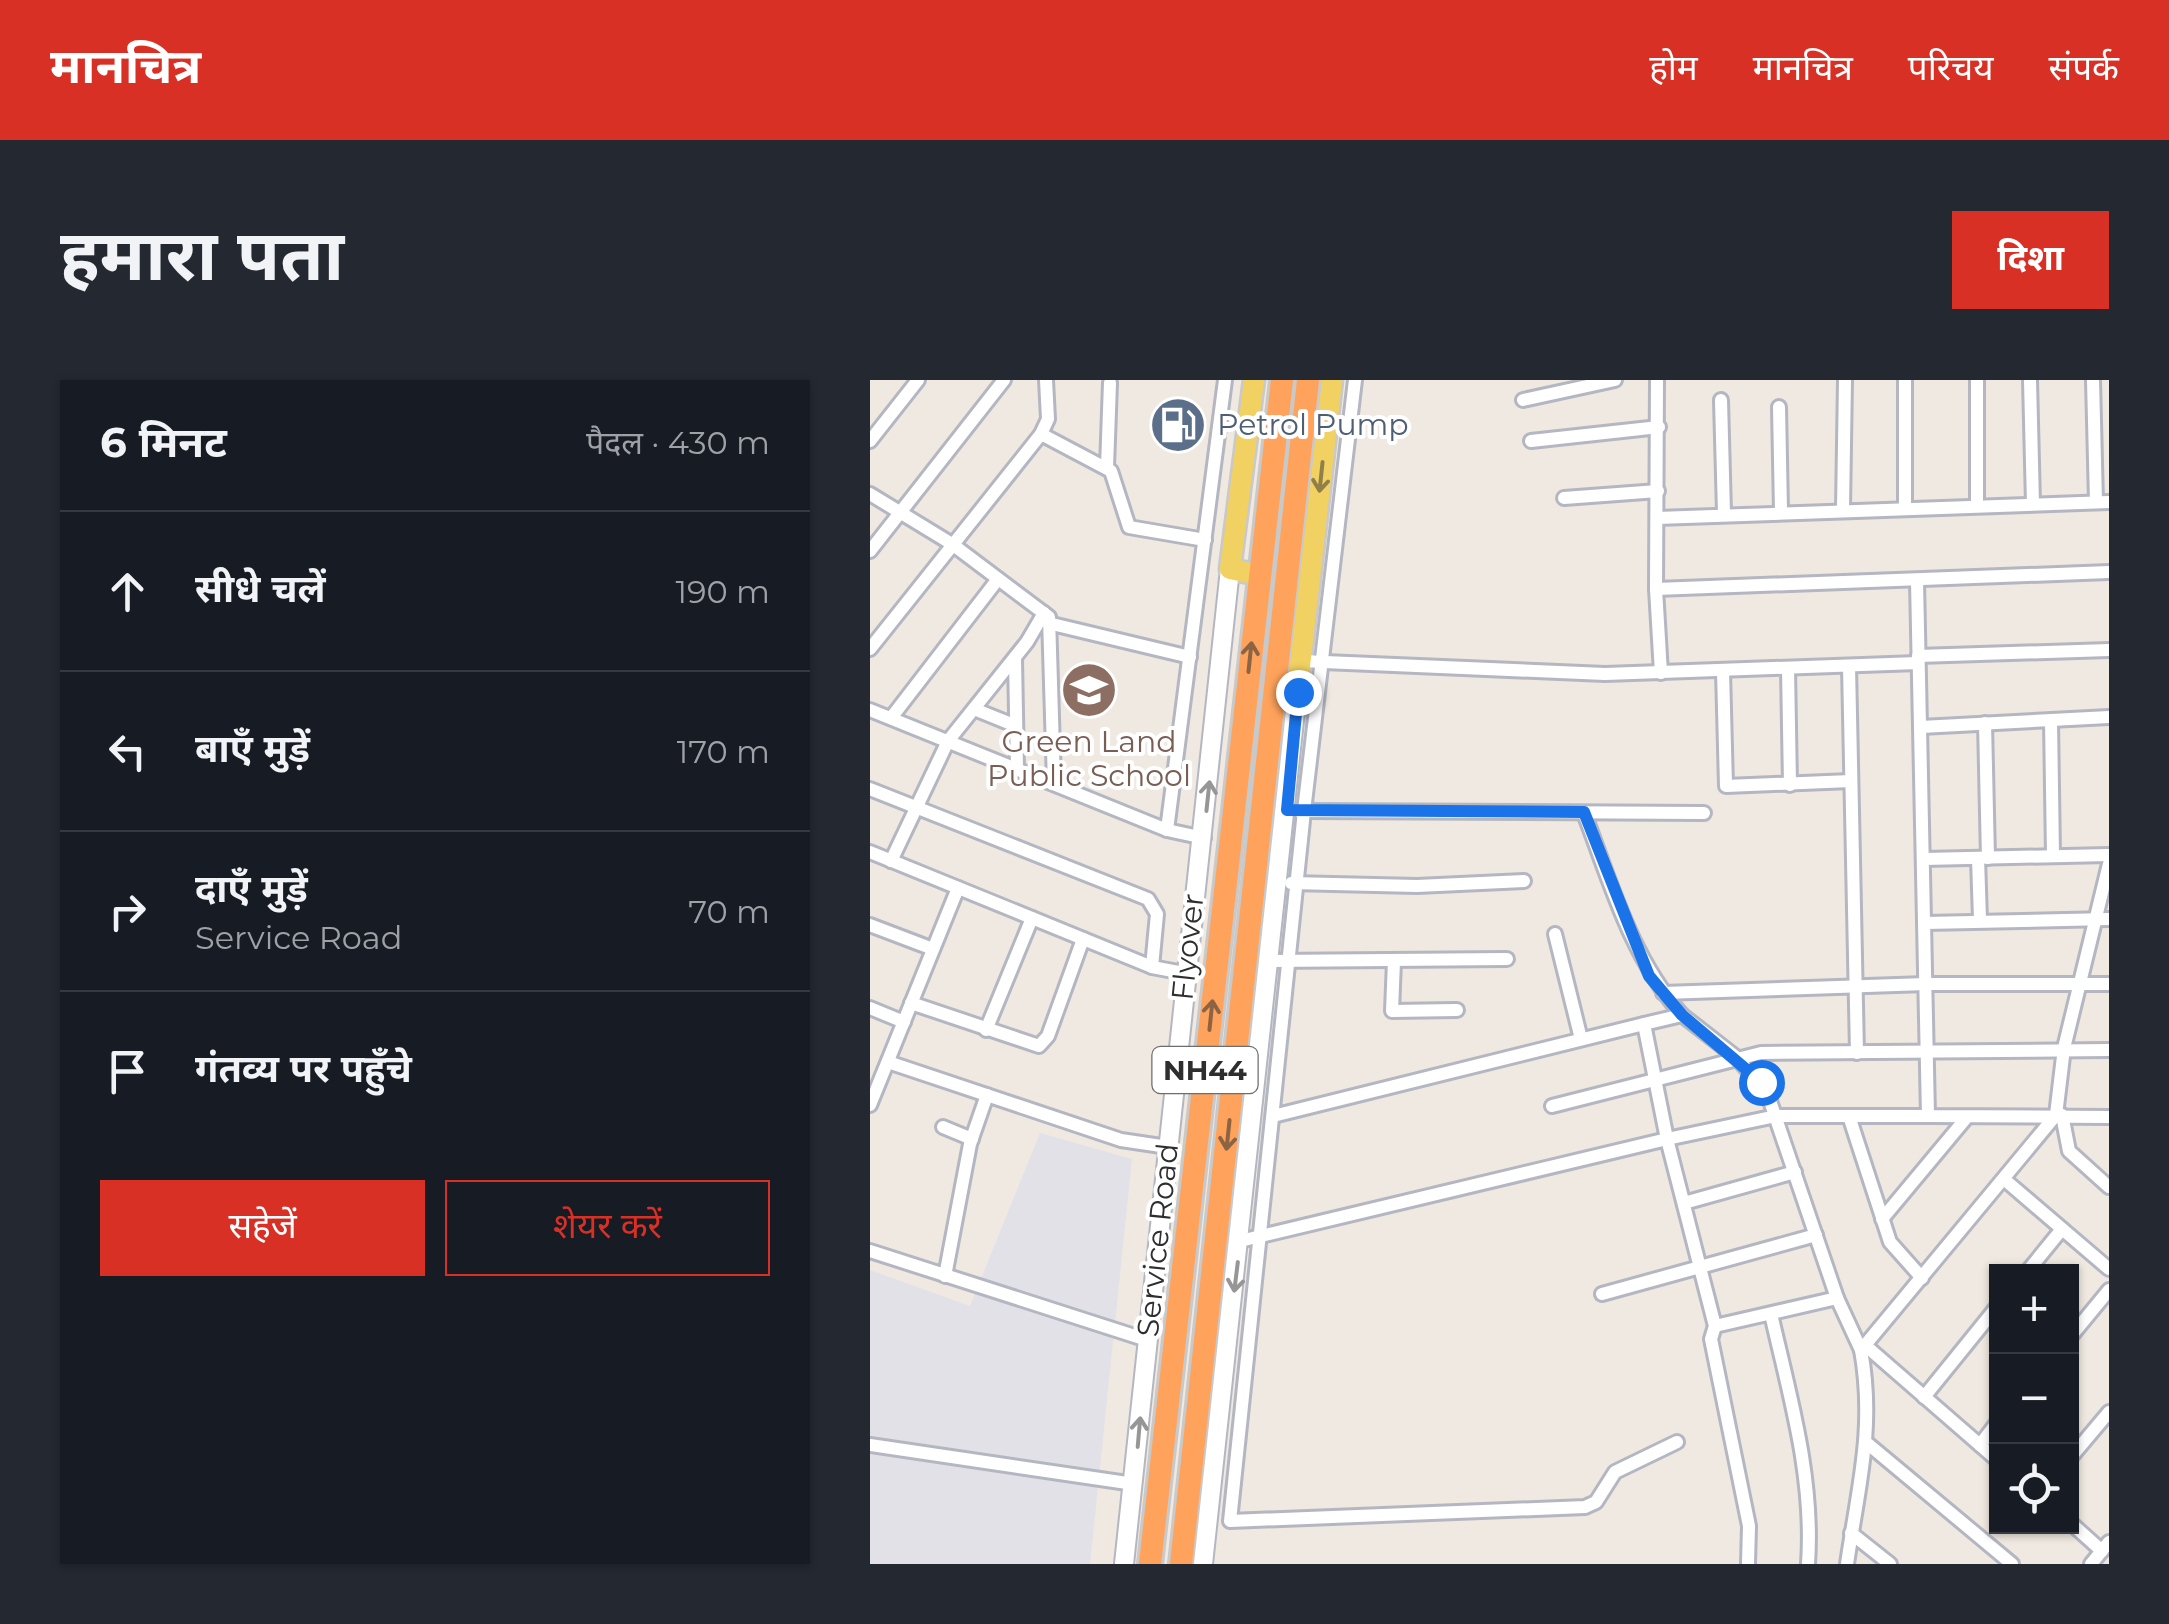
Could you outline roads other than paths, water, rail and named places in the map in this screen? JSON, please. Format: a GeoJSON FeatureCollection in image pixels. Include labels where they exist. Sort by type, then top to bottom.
{"type":"FeatureCollection","features":[{"type":"Feature","properties":{"kind":"highway","name":"NH44"},"geometry":{"type":"LineString","coordinates":[[1260,575],[1282,380]]}},
{"type":"Feature","properties":{"kind":"highway","name":"NH44"},"geometry":{"type":"LineString","coordinates":[[1287,692],[1308,380]]}},
{"type":"Feature","properties":{"kind":"highway","name":"Flyover"},"geometry":{"type":"LineString","coordinates":[[1150,1564],[1260,575]]}},
{"type":"Feature","properties":{"kind":"highway","name":"Flyover"},"geometry":{"type":"LineString","coordinates":[[1180,1564],[1287,692]]}},
{"type":"Feature","properties":{"kind":"main road","name":"Service Road"},"geometry":{"type":"LineString","coordinates":[[1230,570],[1254,380]]}},
{"type":"Feature","properties":{"kind":"main road"},"geometry":{"type":"LineString","coordinates":[[1287,692],[1311,661],[1332,380]]}},
{"type":"Feature","properties":{"kind":"main road"},"geometry":{"type":"LineString","coordinates":[[1230,570],[1260,575]]}},
{"type":"Feature","properties":{"kind":"street"},"geometry":{"type":"LineString","coordinates":[[870,441],[918,380]]}},
{"type":"Feature","properties":{"kind":"street"},"geometry":{"type":"LineString","coordinates":[[870,551],[1004,380]]}},
{"type":"Feature","properties":{"kind":"street"},"geometry":{"type":"LineString","coordinates":[[870,649],[1042,434],[1048,419],[1046,380]]}},
{"type":"Feature","properties":{"kind":"street"},"geometry":{"type":"LineString","coordinates":[[1167,830],[1225,380]]}},
{"type":"Feature","properties":{"kind":"street"},"geometry":{"type":"LineString","coordinates":[[1203,1564],[1240,1241],[1280,961],[1311,661],[1355,380]]}},
{"type":"Feature","properties":{"kind":"street"},"geometry":{"type":"LineString","coordinates":[[1523,400],[1615,380]]}},
{"type":"Feature","properties":{"kind":"street"},"geometry":{"type":"LineString","coordinates":[[1657,380],[1656,589],[1661,673]]}},
{"type":"Feature","properties":{"kind":"street"},"geometry":{"type":"LineString","coordinates":[[1842,509],[1845,380]]}},
{"type":"Feature","properties":{"kind":"street"},"geometry":{"type":"LineString","coordinates":[[1905,380],[1905,508]]}},
{"type":"Feature","properties":{"kind":"street"},"geometry":{"type":"LineString","coordinates":[[1977,380],[1977,506]]}},
{"type":"Feature","properties":{"kind":"street"},"geometry":{"type":"LineString","coordinates":[[2030,380],[2034,504]]}},
{"type":"Feature","properties":{"kind":"street"},"geometry":{"type":"LineString","coordinates":[[1656,518],[2103,502],[2093,380]]}},
{"type":"Feature","properties":{"kind":"street"},"geometry":{"type":"LineString","coordinates":[[1108,467],[1110,383]]}},
{"type":"Feature","properties":{"kind":"street"},"geometry":{"type":"LineString","coordinates":[[1720,400],[1724,514]]}},
{"type":"Feature","properties":{"kind":"street"},"geometry":{"type":"LineString","coordinates":[[1779,408],[1781,512]]}},
{"type":"Feature","properties":{"kind":"street"},"geometry":{"type":"LineString","coordinates":[[1531,441],[1658,427]]}},
{"type":"Feature","properties":{"kind":"street"},"geometry":{"type":"LineString","coordinates":[[1042,434],[1108,467],[1115,476],[1128,527],[1204,540]]}},
{"type":"Feature","properties":{"kind":"street"},"geometry":{"type":"LineString","coordinates":[[1564,498],[1658,491]]}},
{"type":"Feature","properties":{"kind":"street"},"geometry":{"type":"LineString","coordinates":[[870,494],[952,544],[1048,618],[1190,657]]}},
{"type":"Feature","properties":{"kind":"street","name":"Service Road"},"geometry":{"type":"LineString","coordinates":[[1124,1564],[1230,570]]}},
{"type":"Feature","properties":{"kind":"street"},"geometry":{"type":"LineString","coordinates":[[1656,589],[2109,572]]}},
{"type":"Feature","properties":{"kind":"street"},"geometry":{"type":"LineString","coordinates":[[891,718],[998,579]]}},
{"type":"Feature","properties":{"kind":"street"},"geometry":{"type":"LineString","coordinates":[[1917,581],[1928,1116]]}},
{"type":"Feature","properties":{"kind":"street"},"geometry":{"type":"LineString","coordinates":[[891,860],[948,741],[1048,618]]}},
{"type":"Feature","properties":{"kind":"street"},"geometry":{"type":"LineString","coordinates":[[1048,618],[1054,783]]}},
{"type":"Feature","properties":{"kind":"street"},"geometry":{"type":"LineString","coordinates":[[1311,661],[1536,673],[1661,673],[2109,650]]}},
{"type":"Feature","properties":{"kind":"street"},"geometry":{"type":"LineString","coordinates":[[1014,658],[1016,769]]}},
{"type":"Feature","properties":{"kind":"street"},"geometry":{"type":"LineString","coordinates":[[1848,666],[1856,1053]]}},
{"type":"Feature","properties":{"kind":"street"},"geometry":{"type":"LineString","coordinates":[[1788,668],[1790,785]]}},
{"type":"Feature","properties":{"kind":"street"},"geometry":{"type":"LineString","coordinates":[[1723,671],[1726,786],[1851,782]]}},
{"type":"Feature","properties":{"kind":"street"},"geometry":{"type":"LineString","coordinates":[[1287,692],[1295,811]]}},
{"type":"Feature","properties":{"kind":"street"},"geometry":{"type":"LineString","coordinates":[[974,709],[1016,726]]}},
{"type":"Feature","properties":{"kind":"street"},"geometry":{"type":"LineString","coordinates":[[870,710],[1167,830],[1204,838]]}},
{"type":"Feature","properties":{"kind":"street"},"geometry":{"type":"LineString","coordinates":[[1921,727],[2109,717]]}},
{"type":"Feature","properties":{"kind":"street"},"geometry":{"type":"LineString","coordinates":[[2051,720],[2052,856]]}},
{"type":"Feature","properties":{"kind":"street"},"geometry":{"type":"LineString","coordinates":[[1980,920],[1985,724]]}},
{"type":"Feature","properties":{"kind":"street"},"geometry":{"type":"LineString","coordinates":[[870,789],[1148,899],[1157,914],[1152,967]]}},
{"type":"Feature","properties":{"kind":"street"},"geometry":{"type":"LineString","coordinates":[[1295,811],[1704,813]]}},
{"type":"Feature","properties":{"kind":"street"},"geometry":{"type":"LineString","coordinates":[[1584,812],[1638,954],[1663,993],[1682,1015],[1761,1082],[1837,1298],[1864,1348],[1989,1452]]}},
{"type":"Feature","properties":{"kind":"street"},"geometry":{"type":"LineString","coordinates":[[870,852],[1152,967],[1189,974]]}},
{"type":"Feature","properties":{"kind":"street"},"geometry":{"type":"LineString","coordinates":[[1924,860],[2109,855]]}},
{"type":"Feature","properties":{"kind":"street"},"geometry":{"type":"LineString","coordinates":[[2109,864],[2104,919],[2080,983],[2064,1048],[2059,1115],[2069,1151],[2109,1188]]}},
{"type":"Feature","properties":{"kind":"street"},"geometry":{"type":"LineString","coordinates":[[1288,883],[1417,886],[1524,880]]}},
{"type":"Feature","properties":{"kind":"street"},"geometry":{"type":"LineString","coordinates":[[872,1097],[958,888]]}},
{"type":"Feature","properties":{"kind":"street"},"geometry":{"type":"LineString","coordinates":[[986,1030],[1032,918]]}},
{"type":"Feature","properties":{"kind":"street"},"geometry":{"type":"LineString","coordinates":[[1925,924],[2104,919]]}},
{"type":"Feature","properties":{"kind":"street"},"geometry":{"type":"LineString","coordinates":[[870,926],[933,949]]}},
{"type":"Feature","properties":{"kind":"street"},"geometry":{"type":"LineString","coordinates":[[1555,934],[1581,1040]]}},
{"type":"Feature","properties":{"kind":"street"},"geometry":{"type":"LineString","coordinates":[[911,1003],[1034,1046],[1042,1044],[1084,939]]}},
{"type":"Feature","properties":{"kind":"street"},"geometry":{"type":"LineString","coordinates":[[1280,961],[1507,959]]}},
{"type":"Feature","properties":{"kind":"street"},"geometry":{"type":"LineString","coordinates":[[1230,1521],[1273,1116],[1280,961]]}},
{"type":"Feature","properties":{"kind":"street"},"geometry":{"type":"LineString","coordinates":[[1394,961],[1392,1012],[1457,1010]]}},
{"type":"Feature","properties":{"kind":"street"},"geometry":{"type":"LineString","coordinates":[[1663,993],[1926,984],[2109,984]]}},
{"type":"Feature","properties":{"kind":"street"},"geometry":{"type":"LineString","coordinates":[[870,1008],[904,1022]]}},
{"type":"Feature","properties":{"kind":"street"},"geometry":{"type":"LineString","coordinates":[[1273,1116],[1682,1015]]}},
{"type":"Feature","properties":{"kind":"street"},"geometry":{"type":"LineString","coordinates":[[1644,1024],[1667,1139],[1715,1326],[1711,1339],[1749,1526],[1748,1564]]}},
{"type":"Feature","properties":{"kind":"street"},"geometry":{"type":"LineString","coordinates":[[1552,1106],[1761,1053],[2109,1050]]}},
{"type":"Feature","properties":{"kind":"street"},"geometry":{"type":"LineString","coordinates":[[888,1062],[1121,1140],[1168,1146]]}},
{"type":"Feature","properties":{"kind":"street"},"geometry":{"type":"LineString","coordinates":[[945,1276],[972,1138],[987,1095]]}},
{"type":"Feature","properties":{"kind":"street"},"geometry":{"type":"LineString","coordinates":[[1847,1564],[1868,1444],[1864,1348],[2059,1115]]}},
{"type":"Feature","properties":{"kind":"street"},"geometry":{"type":"LineString","coordinates":[[1240,1241],[1776,1116],[2109,1117]]}},
{"type":"Feature","properties":{"kind":"street"},"geometry":{"type":"LineString","coordinates":[[1848,1116],[1895,1253],[1922,1278]]}},
{"type":"Feature","properties":{"kind":"street"},"geometry":{"type":"LineString","coordinates":[[1882,1219],[1967,1117]]}},
{"type":"Feature","properties":{"kind":"street"},"geometry":{"type":"LineString","coordinates":[[943,1126],[972,1138]]}},
{"type":"Feature","properties":{"kind":"street"},"geometry":{"type":"LineString","coordinates":[[1684,1203],[1795,1172]]}},
{"type":"Feature","properties":{"kind":"street"},"geometry":{"type":"LineString","coordinates":[[2004,1180],[2109,1269]]}},
{"type":"Feature","properties":{"kind":"street"},"geometry":{"type":"LineString","coordinates":[[2034,1264],[2062,1229]]}},
{"type":"Feature","properties":{"kind":"street"},"geometry":{"type":"LineString","coordinates":[[1602,1294],[1816,1236]]}},
{"type":"Feature","properties":{"kind":"street"},"geometry":{"type":"LineString","coordinates":[[870,1251],[1147,1340]]}},
{"type":"Feature","properties":{"kind":"street"},"geometry":{"type":"LineString","coordinates":[[2079,1326],[2109,1290]]}},
{"type":"Feature","properties":{"kind":"street"},"geometry":{"type":"LineString","coordinates":[[1715,1326],[1837,1298]]}},
{"type":"Feature","properties":{"kind":"street"},"geometry":{"type":"LineString","coordinates":[[1772,1314],[1804,1459],[1810,1521],[1808,1564]]}},
{"type":"Feature","properties":{"kind":"street"},"geometry":{"type":"LineString","coordinates":[[1924,1397],[1989,1317]]}},
{"type":"Feature","properties":{"kind":"street"},"geometry":{"type":"LineString","coordinates":[[2079,1448],[2109,1412]]}},
{"type":"Feature","properties":{"kind":"street"},"geometry":{"type":"LineString","coordinates":[[1980,1444],[1989,1433]]}},
{"type":"Feature","properties":{"kind":"street"},"geometry":{"type":"LineString","coordinates":[[1208,1520],[1585,1507],[1596,1502],[1615,1472],[1677,1442]]}},
{"type":"Feature","properties":{"kind":"street"},"geometry":{"type":"LineString","coordinates":[[1868,1444],[2012,1564]]}},
{"type":"Feature","properties":{"kind":"street"},"geometry":{"type":"LineString","coordinates":[[870,1445],[1134,1484]]}},
{"type":"Feature","properties":{"kind":"street"},"geometry":{"type":"LineString","coordinates":[[2079,1529],[2105,1546],[2090,1564]]}},
{"type":"Feature","properties":{"kind":"street"},"geometry":{"type":"LineString","coordinates":[[1852,1532],[1890,1564]]}},
{"type":"Feature","properties":{"kind":"place","name":"Petrol Pump"},"geometry":{"type":"Point","coordinates":[1178,425]}},
{"type":"Feature","properties":{"kind":"place","name":"Green Land Public School"},"geometry":{"type":"Point","coordinates":[1089,690]}}]}
